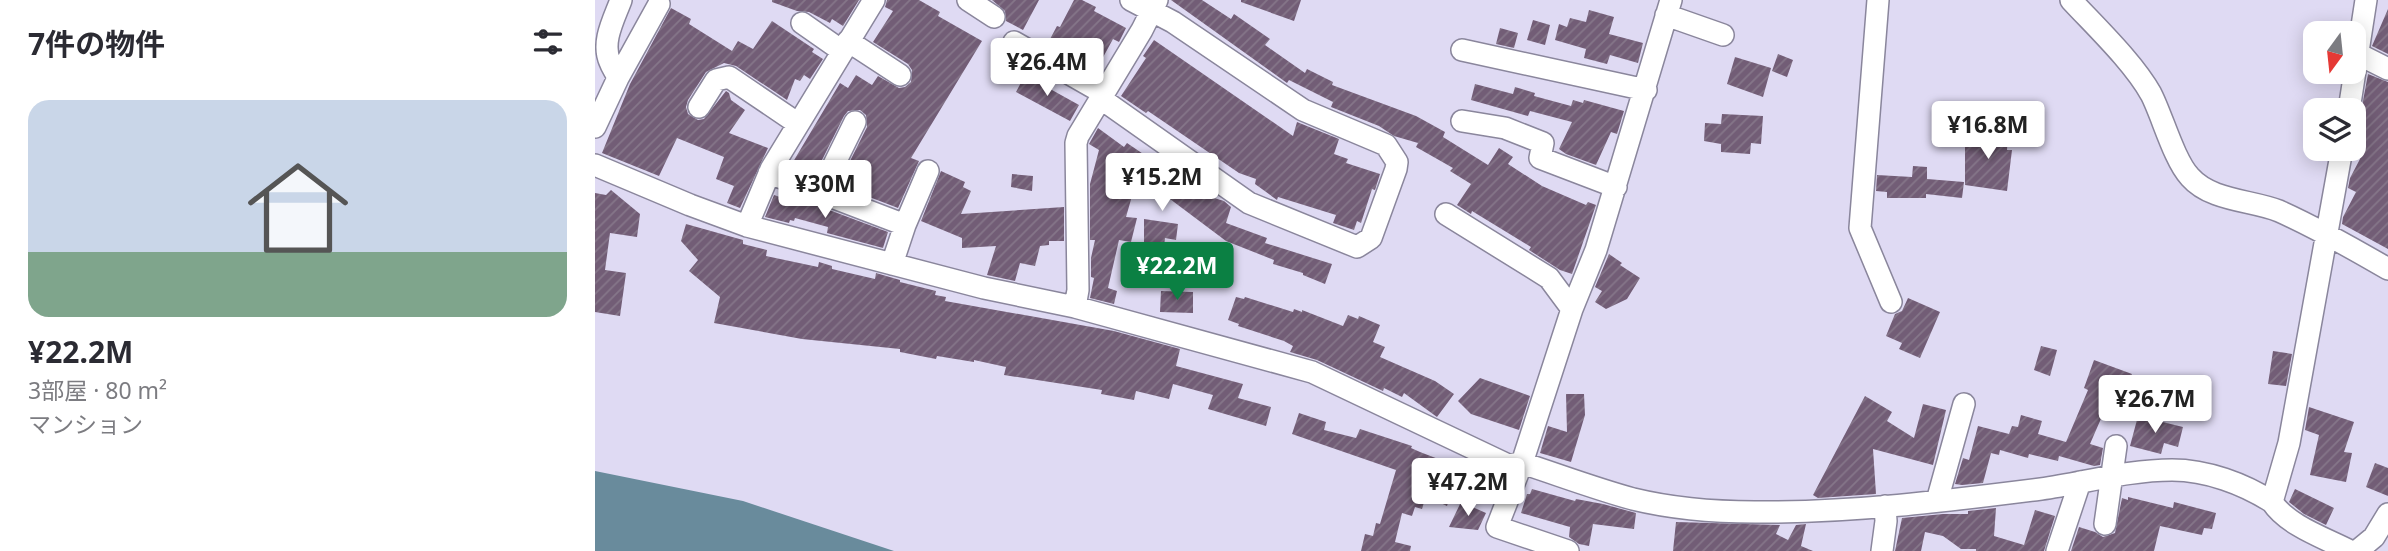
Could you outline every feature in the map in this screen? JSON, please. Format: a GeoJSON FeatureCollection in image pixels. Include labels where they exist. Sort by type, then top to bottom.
{"type":"FeatureCollection","features":[{"type":"Feature","properties":{"kind":"street"},"geometry":{"type":"LineString","coordinates":[[747,226],[769,173],[797,123],[874,0]]}},
{"type":"Feature","properties":{"kind":"street"},"geometry":{"type":"LineString","coordinates":[[968,0],[994,17]]}},
{"type":"Feature","properties":{"kind":"street"},"geometry":{"type":"LineString","coordinates":[[1014,42],[1102,96],[1249,203],[1357,247],[1371,238],[1396,169],[1397,162],[1386,145],[1303,110],[1155,5],[1131,0]]}},
{"type":"Feature","properties":{"kind":"street"},"geometry":{"type":"LineString","coordinates":[[1878,0],[1860,228],[1891,302]]}},
{"type":"Feature","properties":{"kind":"street"},"geometry":{"type":"LineString","coordinates":[[2071,0],[2102,33],[2150,93],[2189,176],[2221,195],[2275,210],[2327,234],[2388,269]]}},
{"type":"Feature","properties":{"kind":"street"},"geometry":{"type":"LineString","coordinates":[[2359,2],[2359,21]]}},
{"type":"Feature","properties":{"kind":"street"},"geometry":{"type":"LineString","coordinates":[[595,127],[618,78],[659,5]]}},
{"type":"Feature","properties":{"kind":"street"},"geometry":{"type":"LineString","coordinates":[[1075,307],[1078,290],[1076,143],[1155,5]]}},
{"type":"Feature","properties":{"kind":"street"},"geometry":{"type":"LineString","coordinates":[[595,8],[618,7],[607,48],[609,62],[618,78]]}},
{"type":"Feature","properties":{"kind":"street"},"geometry":{"type":"LineString","coordinates":[[1568,551],[1497,527],[1522,463],[1572,309],[1596,250],[1669,7],[1723,35]]}},
{"type":"Feature","properties":{"kind":"street"},"geometry":{"type":"LineString","coordinates":[[801,23],[900,75]]}},
{"type":"Feature","properties":{"kind":"street"},"geometry":{"type":"LineString","coordinates":[[1462,50],[1646,90]]}},
{"type":"Feature","properties":{"kind":"street"},"geometry":{"type":"LineString","coordinates":[[2366,58],[2388,69]]}},
{"type":"Feature","properties":{"kind":"street"},"geometry":{"type":"LineString","coordinates":[[699,107],[716,80],[729,77],[797,123]]}},
{"type":"Feature","properties":{"kind":"street"},"geometry":{"type":"LineString","coordinates":[[1462,121],[1505,128],[1543,143],[1540,158],[1616,187]]}},
{"type":"Feature","properties":{"kind":"street"},"geometry":{"type":"LineString","coordinates":[[820,192],[855,122]]}},
{"type":"Feature","properties":{"kind":"street"},"geometry":{"type":"LineString","coordinates":[[2273,502],[2289,443],[2340,161]]}},
{"type":"Feature","properties":{"kind":"street"},"geometry":{"type":"LineString","coordinates":[[595,165],[747,226],[984,288],[1075,307],[1312,372],[1508,465],[1522,463],[1636,499],[1677,506],[1752,512],[1828,511],[1937,501],[2173,470],[2214,477],[2253,489],[2273,502],[2277,509],[2293,521],[2350,551]]}},
{"type":"Feature","properties":{"kind":"street"},"geometry":{"type":"LineString","coordinates":[[892,264],[928,171]]}},
{"type":"Feature","properties":{"kind":"street"},"geometry":{"type":"LineString","coordinates":[[769,173],[905,225]]}},
{"type":"Feature","properties":{"kind":"street"},"geometry":{"type":"LineString","coordinates":[[1446,214],[1549,278],[1572,309]]}},
{"type":"Feature","properties":{"kind":"street"},"geometry":{"type":"LineString","coordinates":[[1937,501],[1964,404]]}},
{"type":"Feature","properties":{"kind":"street"},"geometry":{"type":"LineString","coordinates":[[2105,524],[2116,446]]}},
{"type":"Feature","properties":{"kind":"street"},"geometry":{"type":"LineString","coordinates":[[2057,551],[2080,482]]}},
{"type":"Feature","properties":{"kind":"street"},"geometry":{"type":"LineString","coordinates":[[1882,551],[1885,506]]}},
{"type":"Feature","properties":{"kind":"street"},"geometry":{"type":"LineString","coordinates":[[2357,551],[2374,537],[2388,514]]}},
{"type":"Feature","properties":{"kind":"water"},"geometry":{"type":"Polygon","coordinates":[[[595,471],[743,501],[894,551],[595,551],[595,471]]]}},
{"type":"Feature","properties":{"kind":"building"},"geometry":{"type":"Polygon","coordinates":[[[772,0],[859,0],[843,26],[832,19],[830,23],[809,12],[797,11],[772,0]]]}},
{"type":"Feature","properties":{"kind":"building"},"geometry":{"type":"Polygon","coordinates":[[[887,0],[919,0],[940,12],[938,16],[982,41],[911,158],[919,161],[898,208],[838,185],[867,127],[866,115],[860,110],[848,111],[844,116],[814,176],[790,167],[840,83],[848,88],[856,75],[872,85],[878,76],[899,88],[911,82],[912,70],[908,64],[873,42],[893,11],[885,7],[887,0]]]}},
{"type":"Feature","properties":{"kind":"building"},"geometry":{"type":"Polygon","coordinates":[[[992,0],[1039,0],[1023,30],[1006,21],[1005,11],[992,0]]]}},
{"type":"Feature","properties":{"kind":"building"},"geometry":{"type":"Polygon","coordinates":[[[1074,0],[1082,0],[1096,7],[1094,11],[1126,28],[1119,42],[1113,39],[1095,72],[1072,60],[1075,54],[1049,41],[1057,26],[1060,27],[1074,0]]]}},
{"type":"Feature","properties":{"kind":"building"},"geometry":{"type":"Polygon","coordinates":[[[1171,0],[1202,0],[1231,19],[1234,14],[1270,39],[1265,45],[1305,73],[1307,69],[1333,82],[1332,85],[1416,116],[1445,132],[1443,137],[1488,165],[1499,148],[1513,157],[1508,164],[1542,186],[1586,205],[1588,202],[1596,205],[1572,274],[1560,270],[1529,250],[1531,247],[1472,211],[1471,214],[1457,205],[1471,184],[1450,171],[1453,168],[1416,147],[1418,143],[1394,136],[1379,126],[1331,107],[1333,102],[1289,80],[1287,83],[1171,0]]]}},
{"type":"Feature","properties":{"kind":"building"},"geometry":{"type":"Polygon","coordinates":[[[1241,0],[1301,0],[1294,21],[1241,0]]]}},
{"type":"Feature","properties":{"kind":"building"},"geometry":{"type":"Polygon","coordinates":[[[671,8],[691,19],[689,24],[732,51],[738,41],[753,49],[772,21],[814,49],[812,52],[823,59],[810,79],[804,75],[800,81],[795,79],[787,100],[736,66],[724,63],[706,72],[688,100],[688,114],[698,120],[704,119],[726,91],[731,100],[745,110],[729,133],[768,148],[740,208],[727,203],[734,186],[716,179],[724,157],[677,138],[659,176],[602,153],[630,84],[671,8]]]}},
{"type":"Feature","properties":{"kind":"building"},"geometry":{"type":"Polygon","coordinates":[[[2388,9],[2388,54],[2372,46],[2388,9]]]}},
{"type":"Feature","properties":{"kind":"building"},"geometry":{"type":"Polygon","coordinates":[[[1589,10],[1614,17],[1609,34],[1643,43],[1638,63],[1610,55],[1607,64],[1584,58],[1586,49],[1555,40],[1559,24],[1567,27],[1570,18],[1586,22],[1589,10]]]}},
{"type":"Feature","properties":{"kind":"building"},"geometry":{"type":"Polygon","coordinates":[[[1533,20],[1550,25],[1545,45],[1527,40],[1533,20]]]}},
{"type":"Feature","properties":{"kind":"building"},"geometry":{"type":"Polygon","coordinates":[[[1500,28],[1518,33],[1514,48],[1496,44],[1500,28]]]}},
{"type":"Feature","properties":{"kind":"building"},"geometry":{"type":"Polygon","coordinates":[[[1154,40],[1293,136],[1297,122],[1339,139],[1334,154],[1348,159],[1346,163],[1380,174],[1361,223],[1357,221],[1354,230],[1333,223],[1336,215],[1278,197],[1277,200],[1255,184],[1256,179],[1239,173],[1148,111],[1146,113],[1121,96],[1146,58],[1143,56],[1154,40]]]}},
{"type":"Feature","properties":{"kind":"building"},"geometry":{"type":"Polygon","coordinates":[[[1778,54],[1793,60],[1787,77],[1772,71],[1778,54]]]}},
{"type":"Feature","properties":{"kind":"building"},"geometry":{"type":"Polygon","coordinates":[[[1735,57],[1771,68],[1763,97],[1727,84],[1735,57]]]}},
{"type":"Feature","properties":{"kind":"building"},"geometry":{"type":"Polygon","coordinates":[[[2368,74],[2388,82],[2388,249],[2342,224],[2356,192],[2348,188],[2350,178],[2359,161],[2366,161],[2366,98],[2364,98],[2368,74]]]}},
{"type":"Feature","properties":{"kind":"building"},"geometry":{"type":"Polygon","coordinates":[[[1025,75],[1079,105],[1070,121],[1016,92],[1025,75]]]}},
{"type":"Feature","properties":{"kind":"building"},"geometry":{"type":"Polygon","coordinates":[[[1475,84],[1513,94],[1515,87],[1535,93],[1534,96],[1571,106],[1573,100],[1583,103],[1584,100],[1624,111],[1617,134],[1611,132],[1596,165],[1559,149],[1572,122],[1530,111],[1528,116],[1471,100],[1475,84]]]}},
{"type":"Feature","properties":{"kind":"building"},"geometry":{"type":"Polygon","coordinates":[[[1722,114],[1763,116],[1761,144],[1751,143],[1750,154],[1721,152],[1721,144],[1704,141],[1705,123],[1721,124],[1722,114]]]}},
{"type":"Feature","properties":{"kind":"building"},"geometry":{"type":"Polygon","coordinates":[[[1098,128],[1124,147],[1127,143],[1158,164],[1162,158],[1197,183],[1191,191],[1224,201],[1231,207],[1226,223],[1267,238],[1265,243],[1332,264],[1325,284],[1303,273],[1273,264],[1274,260],[1226,241],[1138,175],[1126,217],[1137,218],[1131,242],[1119,240],[1108,288],[1117,291],[1114,304],[1090,298],[1094,278],[1091,277],[1091,258],[1095,240],[1090,240],[1090,184],[1099,150],[1089,144],[1098,128]]]}},
{"type":"Feature","properties":{"kind":"building"},"geometry":{"type":"Polygon","coordinates":[[[1992,132],[2008,133],[2007,150],[2012,150],[2007,191],[1965,185],[1965,135],[1992,136],[1992,132]]]}},
{"type":"Feature","properties":{"kind":"building"},"geometry":{"type":"Polygon","coordinates":[[[1913,166],[1927,167],[1927,179],[1964,182],[1962,198],[1926,194],[1926,198],[1887,198],[1887,192],[1876,191],[1877,175],[1912,177],[1913,166]]]}},
{"type":"Feature","properties":{"kind":"building"},"geometry":{"type":"Polygon","coordinates":[[[941,171],[965,182],[963,187],[971,191],[961,214],[1064,207],[1064,241],[1049,241],[1049,245],[1040,246],[1035,266],[1020,263],[1015,281],[987,275],[996,246],[962,248],[962,238],[921,221],[941,171]]]}},
{"type":"Feature","properties":{"kind":"building"},"geometry":{"type":"Polygon","coordinates":[[[1012,174],[1033,176],[1032,191],[1011,187],[1012,174]]]}},
{"type":"Feature","properties":{"kind":"building"},"geometry":{"type":"Polygon","coordinates":[[[611,190],[640,214],[637,237],[610,233],[605,270],[626,273],[620,316],[595,312],[595,193],[606,195],[611,190]]]}},
{"type":"Feature","properties":{"kind":"building"},"geometry":{"type":"Polygon","coordinates":[[[781,192],[888,232],[883,248],[827,233],[828,227],[795,218],[789,223],[765,217],[774,195],[780,197],[781,192]]]}},
{"type":"Feature","properties":{"kind":"building"},"geometry":{"type":"Polygon","coordinates":[[[1144,219],[1178,224],[1176,240],[1165,238],[1164,246],[1144,243],[1144,219]]]}},
{"type":"Feature","properties":{"kind":"building"},"geometry":{"type":"Polygon","coordinates":[[[686,224],[743,240],[743,244],[767,250],[766,256],[818,267],[819,262],[832,266],[832,269],[875,279],[876,273],[936,291],[935,295],[946,297],[945,301],[1114,331],[1180,349],[1176,366],[1243,384],[1238,398],[1271,407],[1266,426],[1208,409],[1213,395],[1173,384],[1169,399],[1136,391],[1134,400],[1101,394],[1102,390],[1004,375],[1006,367],[974,360],[937,356],[936,359],[900,352],[900,349],[802,339],[714,323],[720,297],[689,271],[698,260],[681,241],[686,224]]]}},
{"type":"Feature","properties":{"kind":"building"},"geometry":{"type":"Polygon","coordinates":[[[1609,254],[1640,278],[1627,299],[1606,309],[1595,302],[1602,291],[1595,287],[1609,254]]]}},
{"type":"Feature","properties":{"kind":"building"},"geometry":{"type":"Polygon","coordinates":[[[1161,291],[1193,292],[1193,313],[1160,312],[1161,291]]]}},
{"type":"Feature","properties":{"kind":"building"},"geometry":{"type":"Polygon","coordinates":[[[1236,297],[1245,297],[1293,312],[1294,309],[1302,310],[1343,326],[1348,315],[1358,319],[1359,316],[1380,325],[1373,342],[1385,347],[1380,357],[1435,381],[1454,394],[1437,417],[1404,393],[1402,397],[1384,388],[1383,391],[1317,360],[1290,352],[1293,346],[1284,341],[1238,326],[1239,324],[1228,320],[1236,297]]]}},
{"type":"Feature","properties":{"kind":"building"},"geometry":{"type":"Polygon","coordinates":[[[1908,298],[1940,312],[1920,358],[1899,349],[1902,343],[1886,336],[1895,314],[1902,311],[1908,298]]]}},
{"type":"Feature","properties":{"kind":"building"},"geometry":{"type":"Polygon","coordinates":[[[2041,346],[2057,350],[2050,376],[2034,370],[2041,346]]]}},
{"type":"Feature","properties":{"kind":"building"},"geometry":{"type":"Polygon","coordinates":[[[2273,351],[2292,354],[2286,386],[2268,384],[2273,351]]]}},
{"type":"Feature","properties":{"kind":"building"},"geometry":{"type":"Polygon","coordinates":[[[2094,360],[2132,374],[2126,389],[2133,391],[2129,405],[2110,398],[2090,444],[2103,448],[2100,465],[2094,466],[2059,456],[2058,461],[2029,454],[2028,458],[2000,450],[1999,455],[1991,453],[1983,483],[1955,484],[1963,458],[1969,460],[1978,426],[2009,434],[2012,426],[2018,427],[2021,415],[2042,421],[2038,434],[2066,442],[2088,390],[2084,388],[2094,360]]]}},
{"type":"Feature","properties":{"kind":"building"},"geometry":{"type":"Polygon","coordinates":[[[1480,378],[1530,396],[1519,430],[1471,414],[1458,401],[1480,378]]]}},
{"type":"Feature","properties":{"kind":"building"},"geometry":{"type":"Polygon","coordinates":[[[1566,394],[1584,394],[1585,415],[1571,462],[1540,453],[1548,426],[1567,432],[1566,394]]]}},
{"type":"Feature","properties":{"kind":"building"},"geometry":{"type":"Polygon","coordinates":[[[1865,396],[1892,412],[1887,421],[1914,438],[1923,404],[1946,410],[1933,465],[1873,449],[1876,494],[1818,498],[1813,495],[1865,396]]]}},
{"type":"Feature","properties":{"kind":"building"},"geometry":{"type":"Polygon","coordinates":[[[2309,407],[2354,422],[2344,452],[2352,453],[2346,482],[2310,475],[2319,435],[2305,430],[2309,407]]]}},
{"type":"Feature","properties":{"kind":"building"},"geometry":{"type":"Polygon","coordinates":[[[1299,413],[1326,422],[1324,430],[1356,438],[1360,429],[1412,446],[1411,448],[1459,467],[1447,506],[1426,496],[1422,509],[1415,507],[1412,516],[1402,513],[1395,542],[1411,546],[1410,551],[1361,551],[1365,534],[1373,536],[1376,523],[1380,524],[1396,470],[1292,434],[1299,413]]]}},
{"type":"Feature","properties":{"kind":"building"},"geometry":{"type":"Polygon","coordinates":[[[2138,416],[2183,427],[2178,447],[2164,443],[2161,454],[2130,446],[2138,416]]]}},
{"type":"Feature","properties":{"kind":"building"},"geometry":{"type":"Polygon","coordinates":[[[2375,463],[2388,468],[2388,496],[2366,487],[2375,463]]]}},
{"type":"Feature","properties":{"kind":"building"},"geometry":{"type":"Polygon","coordinates":[[[1532,489],[1636,513],[1634,529],[1593,524],[1589,546],[1579,544],[1569,537],[1570,527],[1521,513],[1527,494],[1530,494],[1532,489]]]}},
{"type":"Feature","properties":{"kind":"building"},"geometry":{"type":"Polygon","coordinates":[[[2295,489],[2334,508],[2326,525],[2304,514],[2289,502],[2295,489]]]}},
{"type":"Feature","properties":{"kind":"building"},"geometry":{"type":"Polygon","coordinates":[[[2128,497],[2173,508],[2174,502],[2216,513],[2212,529],[2204,528],[2202,535],[2160,526],[2154,551],[2071,551],[2079,527],[2103,537],[2115,533],[2122,498],[2128,500],[2128,497]]]}},
{"type":"Feature","properties":{"kind":"building"},"geometry":{"type":"Polygon","coordinates":[[[1461,502],[1486,513],[1478,530],[1449,527],[1461,502]]]}},
{"type":"Feature","properties":{"kind":"building"},"geometry":{"type":"Polygon","coordinates":[[[1996,508],[1994,536],[2024,545],[2035,510],[2055,516],[2044,551],[1961,549],[1943,536],[1925,532],[1921,551],[1895,551],[1902,518],[1968,514],[1968,511],[1996,508]]]}},
{"type":"Feature","properties":{"kind":"building"},"geometry":{"type":"Polygon","coordinates":[[[1676,522],[1780,525],[1776,534],[1788,540],[1796,525],[1806,524],[1801,546],[1813,551],[1673,551],[1676,522]]]}}]}
